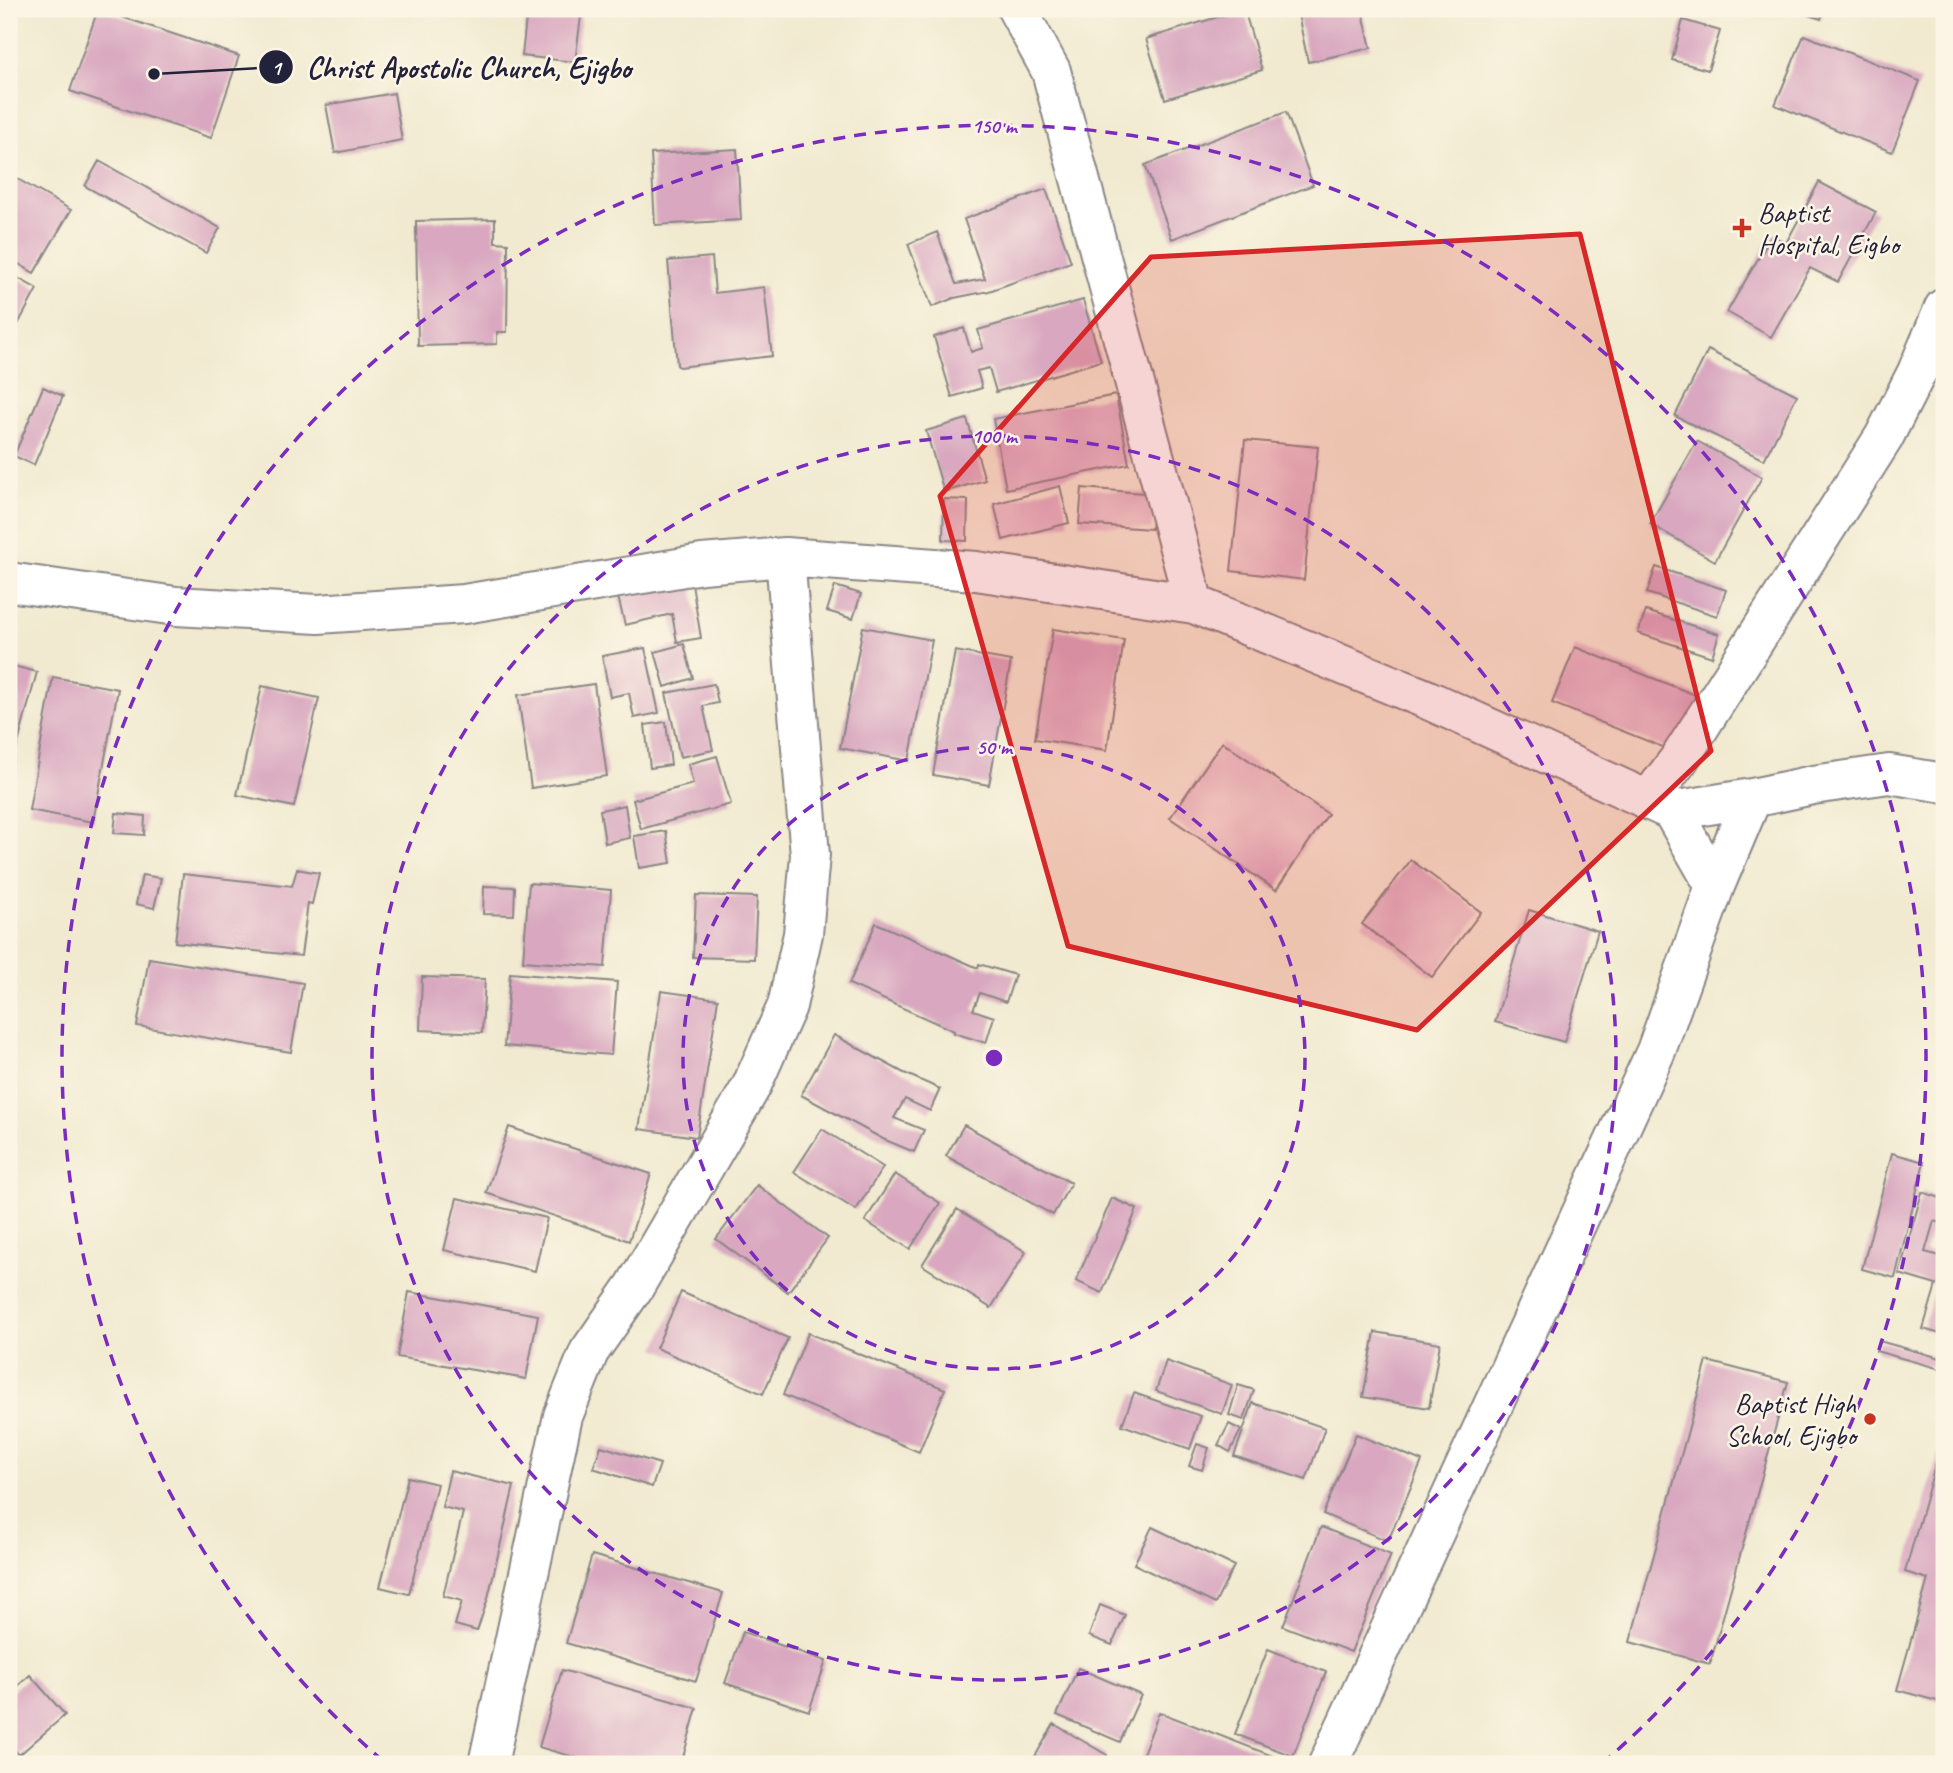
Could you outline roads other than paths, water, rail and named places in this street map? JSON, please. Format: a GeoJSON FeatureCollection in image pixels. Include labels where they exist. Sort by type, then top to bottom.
{"type":"FeatureCollection","features":[{"type":"Feature","properties":{"kind":"street"},"geometry":{"type":"LineString","coordinates":[[1017,9],[1051,71],[1194,604]]}},
{"type":"Feature","properties":{"kind":"street"},"geometry":{"type":"LineString","coordinates":[[1661,805],[1680,758],[1884,438],[1917,372],[1944,308]]}},
{"type":"Feature","properties":{"kind":"street"},"geometry":{"type":"LineString","coordinates":[[488,1764],[563,1416],[589,1352],[635,1286],[744,1099],[787,1006],[803,933],[810,855],[785,557]]}},
{"type":"Feature","properties":{"kind":"street"},"geometry":{"type":"LineString","coordinates":[[9,582],[176,606],[318,614],[464,604],[702,564],[785,557],[976,571],[1194,604],[1426,699],[1661,805],[1752,798],[1813,785],[1889,774],[1944,783]]}},
{"type":"Feature","properties":{"kind":"street"},"geometry":{"type":"LineString","coordinates":[[1328,1764],[1656,1051],[1715,886],[1752,798]]}},
{"type":"Feature","properties":{"kind":"street"},"geometry":{"type":"LineString","coordinates":[[1661,805],[1715,886]]}},
{"type":"Feature","properties":{"kind":"place","name":"Christ Apostolic Church, Ejigbo"},"geometry":{"type":"Point","coordinates":[154,74]}},
{"type":"Feature","properties":{"kind":"place","name":"Baptist Hospital, Eigbo"},"geometry":{"type":"Point","coordinates":[1742,228]}},
{"type":"Feature","properties":{"kind":"place","name":"Baptist High School, Ejigbo"},"geometry":{"type":"Point","coordinates":[1870,1419]}}]}
